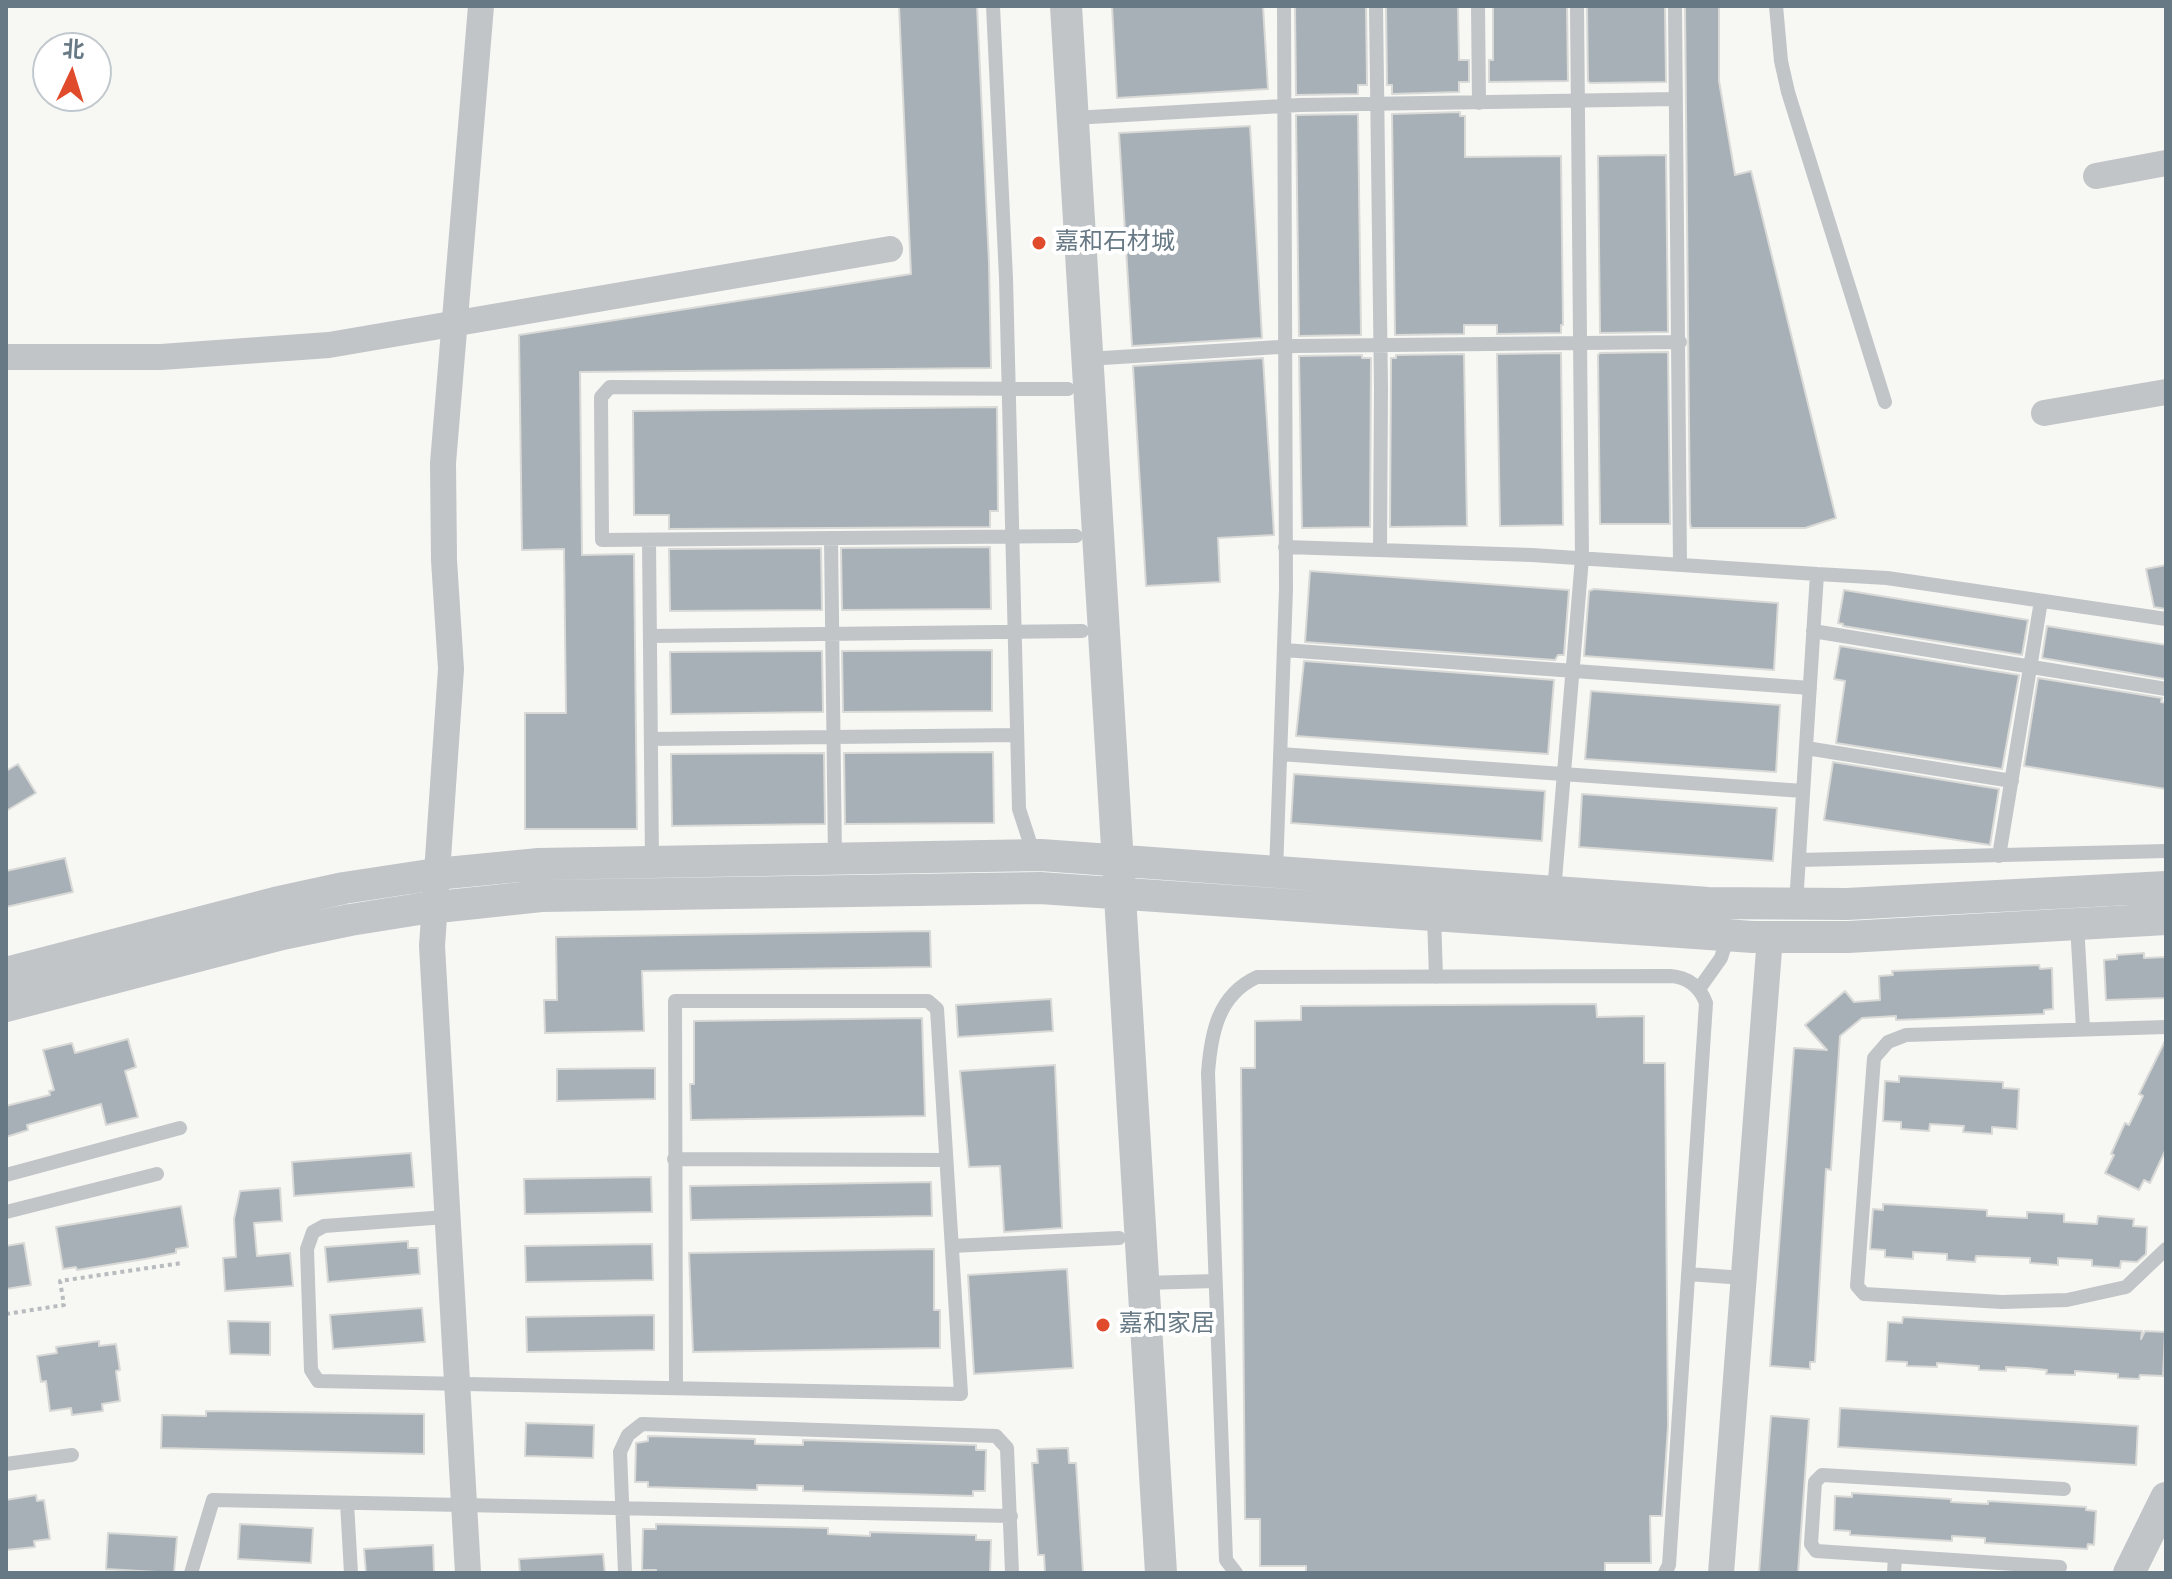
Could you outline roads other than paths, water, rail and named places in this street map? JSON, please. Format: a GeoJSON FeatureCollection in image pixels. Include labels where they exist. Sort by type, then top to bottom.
{"type":"FeatureCollection","features":[{"type":"Feature","properties":{"kind":"street"},"geometry":{"type":"LineString","coordinates":[[468,1573],[434,1010],[434,907],[450,698],[443,463],[481,6]]}},
{"type":"Feature","properties":{"kind":"street"},"geometry":{"type":"LineString","coordinates":[[1045,6],[1082,631],[1107,860]]}},
{"type":"Feature","properties":{"kind":"street"},"geometry":{"type":"LineString","coordinates":[[1066,6],[1087,359],[1107,860],[1143,1283],[1161,1573]]}},
{"type":"Feature","properties":{"kind":"street"},"geometry":{"type":"LineString","coordinates":[[2096,176],[2166,163]]}},
{"type":"Feature","properties":{"kind":"street"},"geometry":{"type":"LineString","coordinates":[[6,357],[161,357],[329,345],[890,249]]}},
{"type":"Feature","properties":{"kind":"street"},"geometry":{"type":"LineString","coordinates":[[2044,413],[2166,392]]}},
{"type":"Feature","properties":{"kind":"street"},"geometry":{"type":"LineString","coordinates":[[6,973],[275,903],[436,874],[539,864],[1035,856],[1708,903],[1796,906],[2166,887]]}},
{"type":"Feature","properties":{"kind":"street"},"geometry":{"type":"LineString","coordinates":[[6,1006],[282,934],[434,907],[541,896],[1040,888],[1770,937],[1848,937],[2166,919]]}},
{"type":"Feature","properties":{"kind":"street"},"geometry":{"type":"LineString","coordinates":[[1109,892],[1119,1238],[1140,1573]]}},
{"type":"Feature","properties":{"kind":"street"},"geometry":{"type":"LineString","coordinates":[[1721,1573],[1770,937]]}},
{"type":"Feature","properties":{"kind":"street"},"geometry":{"type":"LineString","coordinates":[[2129,1573],[2166,1498]]}},
{"type":"Feature","properties":{"kind":"lane"},"geometry":{"type":"LineString","coordinates":[[993,6],[1008,388],[1019,809],[1035,856]]}},
{"type":"Feature","properties":{"kind":"lane"},"geometry":{"type":"LineString","coordinates":[[1276,872],[1285,547],[1284,6]]}},
{"type":"Feature","properties":{"kind":"lane"},"geometry":{"type":"LineString","coordinates":[[1376,6],[1380,550]]}},
{"type":"Feature","properties":{"kind":"lane"},"geometry":{"type":"LineString","coordinates":[[1478,6],[1479,103]]}},
{"type":"Feature","properties":{"kind":"lane"},"geometry":{"type":"LineString","coordinates":[[1554,892],[1582,558],[1577,6]]}},
{"type":"Feature","properties":{"kind":"lane"},"geometry":{"type":"LineString","coordinates":[[1675,6],[1680,565]]}},
{"type":"Feature","properties":{"kind":"lane"},"geometry":{"type":"LineString","coordinates":[[1776,6],[1781,61],[1788,92],[1885,402]]}},
{"type":"Feature","properties":{"kind":"lane"},"geometry":{"type":"LineString","coordinates":[[1072,118],[1284,106],[1676,99]]}},
{"type":"Feature","properties":{"kind":"lane"},"geometry":{"type":"LineString","coordinates":[[1087,359],[1284,346],[1680,342]]}},
{"type":"Feature","properties":{"kind":"lane"},"geometry":{"type":"LineString","coordinates":[[1068,389],[610,387],[601,397],[602,540],[1076,536]]}},
{"type":"Feature","properties":{"kind":"lane"},"geometry":{"type":"LineString","coordinates":[[831,538],[835,859]]}},
{"type":"Feature","properties":{"kind":"lane"},"geometry":{"type":"LineString","coordinates":[[649,540],[652,862]]}},
{"type":"Feature","properties":{"kind":"lane"},"geometry":{"type":"LineString","coordinates":[[1285,547],[1582,558],[1887,578],[2166,619]]}},
{"type":"Feature","properties":{"kind":"lane"},"geometry":{"type":"LineString","coordinates":[[1796,906],[1817,574]]}},
{"type":"Feature","properties":{"kind":"lane"},"geometry":{"type":"LineString","coordinates":[[1999,856],[2041,601]]}},
{"type":"Feature","properties":{"kind":"lane"},"geometry":{"type":"LineString","coordinates":[[650,636],[1082,631]]}},
{"type":"Feature","properties":{"kind":"lane"},"geometry":{"type":"LineString","coordinates":[[1813,631],[2166,689]]}},
{"type":"Feature","properties":{"kind":"lane"},"geometry":{"type":"LineString","coordinates":[[1284,650],[1810,688]]}},
{"type":"Feature","properties":{"kind":"lane"},"geometry":{"type":"LineString","coordinates":[[651,739],[1017,735]]}},
{"type":"Feature","properties":{"kind":"lane"},"geometry":{"type":"LineString","coordinates":[[1806,748],[2012,781]]}},
{"type":"Feature","properties":{"kind":"lane"},"geometry":{"type":"LineString","coordinates":[[1280,754],[1803,791]]}},
{"type":"Feature","properties":{"kind":"lane"},"geometry":{"type":"LineString","coordinates":[[1799,860],[2166,851]]}},
{"type":"Feature","properties":{"kind":"lane"},"geometry":{"type":"LineString","coordinates":[[1434,916],[1436,977]]}},
{"type":"Feature","properties":{"kind":"lane"},"geometry":{"type":"LineString","coordinates":[[2077,924],[2083,1029]]}},
{"type":"Feature","properties":{"kind":"lane"},"geometry":{"type":"LineString","coordinates":[[1699,989],[1721,958],[1728,936]]}},
{"type":"Feature","properties":{"kind":"lane"},"geometry":{"type":"LineString","coordinates":[[1236,1573],[1226,1560],[1208,1073],[1210,1046],[1227,999],[1244,983],[1257,977],[1670,976],[1686,979],[1699,989],[1706,1003],[1669,1565],[1665,1573]]}},
{"type":"Feature","properties":{"kind":"lane"},"geometry":{"type":"LineString","coordinates":[[446,1217],[324,1226],[313,1232],[307,1249],[311,1370],[318,1381],[961,1394],[937,1009],[928,1001],[675,1001],[676,1388]]}},
{"type":"Feature","properties":{"kind":"lane"},"geometry":{"type":"LineString","coordinates":[[2166,1027],[1906,1035],[1888,1042],[1874,1058],[1857,1286],[1864,1294],[2002,1302],[2067,1300],[2126,1287],[2166,1249]]}},
{"type":"Feature","properties":{"kind":"lane"},"geometry":{"type":"LineString","coordinates":[[6,1175],[180,1128]]}},
{"type":"Feature","properties":{"kind":"lane"},"geometry":{"type":"LineString","coordinates":[[674,1159],[946,1160]]}},
{"type":"Feature","properties":{"kind":"lane"},"geometry":{"type":"LineString","coordinates":[[6,1212],[157,1174]]}},
{"type":"Feature","properties":{"kind":"lane"},"geometry":{"type":"LineString","coordinates":[[952,1246],[1119,1238]]}},
{"type":"Feature","properties":{"kind":"lane"},"geometry":{"type":"LineString","coordinates":[[1688,1274],[1744,1278]]}},
{"type":"Feature","properties":{"kind":"lane"},"geometry":{"type":"LineString","coordinates":[[1143,1283],[1215,1281]]}},
{"type":"Feature","properties":{"kind":"lane"},"geometry":{"type":"LineString","coordinates":[[625,1573],[620,1452],[628,1435],[642,1424],[996,1436],[1007,1448],[1012,1573]]}},
{"type":"Feature","properties":{"kind":"lane"},"geometry":{"type":"LineString","coordinates":[[6,1464],[72,1455]]}},
{"type":"Feature","properties":{"kind":"lane"},"geometry":{"type":"LineString","coordinates":[[2060,1567],[1816,1551],[1811,1544],[1815,1482],[1822,1475],[2064,1489]]}},
{"type":"Feature","properties":{"kind":"lane"},"geometry":{"type":"LineString","coordinates":[[191,1573],[213,1500],[1011,1516]]}},
{"type":"Feature","properties":{"kind":"lane"},"geometry":{"type":"LineString","coordinates":[[347,1503],[351,1573]]}},
{"type":"Feature","properties":{"kind":"lane"},"geometry":{"type":"LineString","coordinates":[[1894,1573],[1895,1556]]}},
{"type":"Feature","properties":{"kind":"place","name":"嘉和石材城"},"geometry":{"type":"Point","coordinates":[1039,243]}},
{"type":"Feature","properties":{"kind":"place","name":"嘉和家居"},"geometry":{"type":"Point","coordinates":[1103,1325]}}]}
